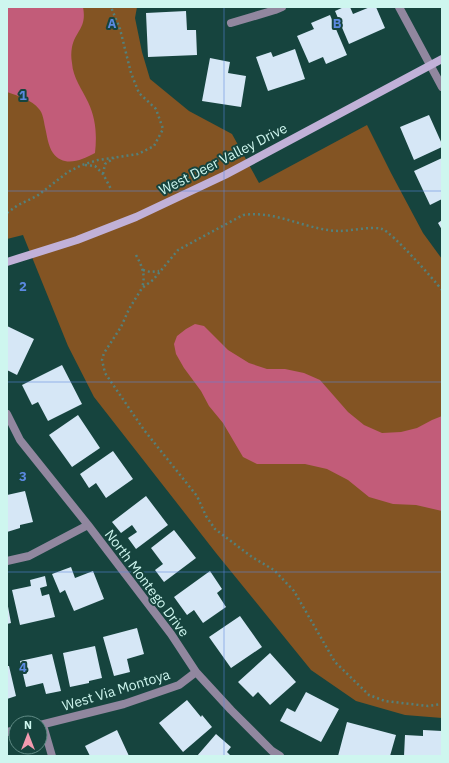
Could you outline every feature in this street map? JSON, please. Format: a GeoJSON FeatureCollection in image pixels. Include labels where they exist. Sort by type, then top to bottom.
{"type":"FeatureCollection","features":[{"type":"Feature","properties":{"kind":"street"},"geometry":{"type":"LineString","coordinates":[[231,22],[282,7]]}},
{"type":"Feature","properties":{"kind":"street"},"geometry":{"type":"LineString","coordinates":[[399,7],[442,87]]}},
{"type":"Feature","properties":{"kind":"street","name":"West Deer Valley Drive"},"geometry":{"type":"LineString","coordinates":[[7,262],[77,240],[150,210],[225,175],[442,59]]}},
{"type":"Feature","properties":{"kind":"street","name":"North Montego Drive"},"geometry":{"type":"LineString","coordinates":[[7,414],[20,440],[88,525],[171,634],[196,672],[236,715],[272,751],[280,756]]}},
{"type":"Feature","properties":{"kind":"street"},"geometry":{"type":"LineString","coordinates":[[7,561],[29,556],[88,525]]}},
{"type":"Feature","properties":{"kind":"street","name":"West Via Montoya"},"geometry":{"type":"LineString","coordinates":[[48,723],[131,701],[179,685],[196,672]]}},
{"type":"Feature","properties":{"kind":"street"},"geometry":{"type":"LineString","coordinates":[[48,745],[52,756]]}},
{"type":"Feature","properties":{"kind":"path"},"geometry":{"type":"LineString","coordinates":[[7,213],[18,205],[37,196],[68,172],[82,165],[98,160],[138,154],[154,146],[163,129],[156,109],[139,93],[131,73],[120,29],[111,7]]}},
{"type":"Feature","properties":{"kind":"path"},"geometry":{"type":"LineString","coordinates":[[103,174],[105,164],[116,157]]}},
{"type":"Feature","properties":{"kind":"path"},"geometry":{"type":"LineString","coordinates":[[82,165],[95,166],[103,174],[111,189]]}},
{"type":"Feature","properties":{"kind":"path"},"geometry":{"type":"LineString","coordinates":[[142,288],[153,280],[178,250],[226,223],[243,215],[254,214],[286,218],[312,227],[338,230],[382,229],[396,241],[442,290]]}},
{"type":"Feature","properties":{"kind":"path"},"geometry":{"type":"LineString","coordinates":[[136,255],[143,270],[144,280],[142,288],[129,308],[122,327],[102,357],[105,373],[117,391],[144,430],[197,496],[206,516],[215,529],[252,557],[279,574],[294,591],[334,662],[369,695],[385,701],[428,706],[442,704]]}},
{"type":"Feature","properties":{"kind":"path"},"geometry":{"type":"LineString","coordinates":[[143,270],[150,272],[160,271]]}},
{"type":"Feature","properties":{"kind":"shaded area"},"geometry":{"type":"Polygon","coordinates":[[[7,7],[137,7],[135,18],[142,52],[150,79],[189,111],[232,134],[259,183],[367,125],[423,233],[442,259],[442,718],[405,715],[356,701],[311,670],[216,553],[94,397],[68,346],[23,235],[7,239],[7,7]]]}},
{"type":"Feature","properties":{"kind":"shaded area"},"geometry":{"type":"Polygon","coordinates":[[[7,7],[83,7],[84,20],[72,47],[71,59],[76,79],[93,115],[96,133],[95,153],[73,161],[57,158],[50,147],[40,111],[29,101],[7,92],[7,7]]]}},
{"type":"Feature","properties":{"kind":"shaded area"},"geometry":{"type":"Polygon","coordinates":[[[195,324],[204,326],[228,350],[249,363],[267,369],[285,369],[304,373],[320,380],[348,412],[364,425],[382,433],[401,432],[417,428],[442,416],[442,511],[416,505],[393,504],[369,497],[348,480],[327,469],[305,464],[257,464],[243,457],[223,423],[209,406],[201,391],[184,368],[176,354],[174,344],[177,336],[195,324]]]}},
{"type":"Feature","properties":{"kind":"building"},"geometry":{"type":"Polygon","coordinates":[[[344,7],[350,7],[353,14],[370,7],[376,7],[385,28],[349,44],[335,11],[344,7]]]}},
{"type":"Feature","properties":{"kind":"building"},"geometry":{"type":"Polygon","coordinates":[[[186,11],[187,30],[196,30],[197,55],[148,57],[146,13],[186,11]]]}},
{"type":"Feature","properties":{"kind":"building"},"geometry":{"type":"Polygon","coordinates":[[[330,15],[347,55],[326,64],[323,57],[309,63],[297,36],[314,29],[311,23],[330,15]]]}},
{"type":"Feature","properties":{"kind":"building"},"geometry":{"type":"Polygon","coordinates":[[[295,49],[305,79],[268,91],[256,57],[271,52],[273,57],[295,49]]]}},
{"type":"Feature","properties":{"kind":"building"},"geometry":{"type":"Polygon","coordinates":[[[210,58],[230,62],[228,73],[246,76],[241,107],[202,101],[210,58]]]}},
{"type":"Feature","properties":{"kind":"building"},"geometry":{"type":"Polygon","coordinates":[[[429,115],[442,147],[414,160],[400,127],[429,115]]]}},
{"type":"Feature","properties":{"kind":"building"},"geometry":{"type":"Polygon","coordinates":[[[442,158],[442,199],[430,205],[414,171],[442,158]]]}},
{"type":"Feature","properties":{"kind":"building"},"geometry":{"type":"Polygon","coordinates":[[[442,220],[442,230],[438,223],[442,220]]]}},
{"type":"Feature","properties":{"kind":"building"},"geometry":{"type":"Polygon","coordinates":[[[7,326],[34,339],[17,375],[7,370],[7,326]]]}},
{"type":"Feature","properties":{"kind":"building"},"geometry":{"type":"Polygon","coordinates":[[[62,365],[82,404],[48,421],[38,402],[32,405],[22,385],[62,365]]]}},
{"type":"Feature","properties":{"kind":"building"},"geometry":{"type":"Polygon","coordinates":[[[78,415],[100,448],[72,467],[49,435],[78,415]]]}},
{"type":"Feature","properties":{"kind":"building"},"geometry":{"type":"Polygon","coordinates":[[[113,451],[133,479],[106,498],[96,483],[89,488],[80,474],[113,451]]]}},
{"type":"Feature","properties":{"kind":"building"},"geometry":{"type":"Polygon","coordinates":[[[25,491],[33,522],[20,525],[20,528],[7,532],[7,495],[25,491]]]}},
{"type":"Feature","properties":{"kind":"building"},"geometry":{"type":"Polygon","coordinates":[[[146,496],[168,525],[136,549],[128,538],[137,532],[132,525],[121,533],[112,522],[146,496]]]}},
{"type":"Feature","properties":{"kind":"building"},"geometry":{"type":"Polygon","coordinates":[[[174,530],[196,558],[164,582],[155,570],[163,564],[151,548],[174,530]]]}},
{"type":"Feature","properties":{"kind":"building"},"geometry":{"type":"Polygon","coordinates":[[[71,567],[75,578],[93,571],[104,599],[74,611],[65,590],[60,593],[52,574],[71,567]]]}},
{"type":"Feature","properties":{"kind":"building"},"geometry":{"type":"Polygon","coordinates":[[[210,571],[222,589],[217,593],[226,607],[203,623],[194,610],[187,615],[174,597],[210,571]]]}},
{"type":"Feature","properties":{"kind":"building"},"geometry":{"type":"Polygon","coordinates":[[[45,576],[47,586],[40,588],[42,596],[49,594],[55,617],[20,625],[12,590],[31,586],[30,580],[45,576]]]}},
{"type":"Feature","properties":{"kind":"building"},"geometry":{"type":"Polygon","coordinates":[[[7,601],[11,623],[7,624],[7,601]]]}},
{"type":"Feature","properties":{"kind":"building"},"geometry":{"type":"Polygon","coordinates":[[[240,616],[262,647],[231,668],[209,637],[240,616]]]}},
{"type":"Feature","properties":{"kind":"building"},"geometry":{"type":"Polygon","coordinates":[[[137,628],[144,654],[127,659],[130,672],[114,676],[103,637],[137,628]]]}},
{"type":"Feature","properties":{"kind":"building"},"geometry":{"type":"Polygon","coordinates":[[[95,646],[102,678],[89,681],[89,683],[70,687],[63,653],[95,646]]]}},
{"type":"Feature","properties":{"kind":"building"},"geometry":{"type":"Polygon","coordinates":[[[270,653],[296,682],[270,705],[258,692],[253,697],[238,682],[270,653]]]}},
{"type":"Feature","properties":{"kind":"building"},"geometry":{"type":"Polygon","coordinates":[[[52,654],[61,691],[46,694],[43,683],[26,687],[20,661],[52,654]]]}},
{"type":"Feature","properties":{"kind":"building"},"geometry":{"type":"Polygon","coordinates":[[[7,666],[9,666],[16,696],[7,699],[7,666]]]}},
{"type":"Feature","properties":{"kind":"building"},"geometry":{"type":"Polygon","coordinates":[[[306,692],[339,709],[321,742],[280,721],[287,708],[295,712],[306,692]]]}},
{"type":"Feature","properties":{"kind":"building"},"geometry":{"type":"Polygon","coordinates":[[[187,700],[201,717],[202,715],[212,727],[183,752],[159,723],[187,700]]]}},
{"type":"Feature","properties":{"kind":"building"},"geometry":{"type":"Polygon","coordinates":[[[347,722],[396,735],[390,756],[338,756],[347,722]]]}},
{"type":"Feature","properties":{"kind":"building"},"geometry":{"type":"Polygon","coordinates":[[[117,730],[129,756],[90,756],[85,746],[117,730]]]}},
{"type":"Feature","properties":{"kind":"building"},"geometry":{"type":"Polygon","coordinates":[[[423,730],[442,731],[442,756],[404,756],[405,735],[423,736],[423,730]]]}},
{"type":"Feature","properties":{"kind":"building"},"geometry":{"type":"Polygon","coordinates":[[[216,734],[231,747],[227,752],[231,756],[197,756],[216,734]]]}}]}
